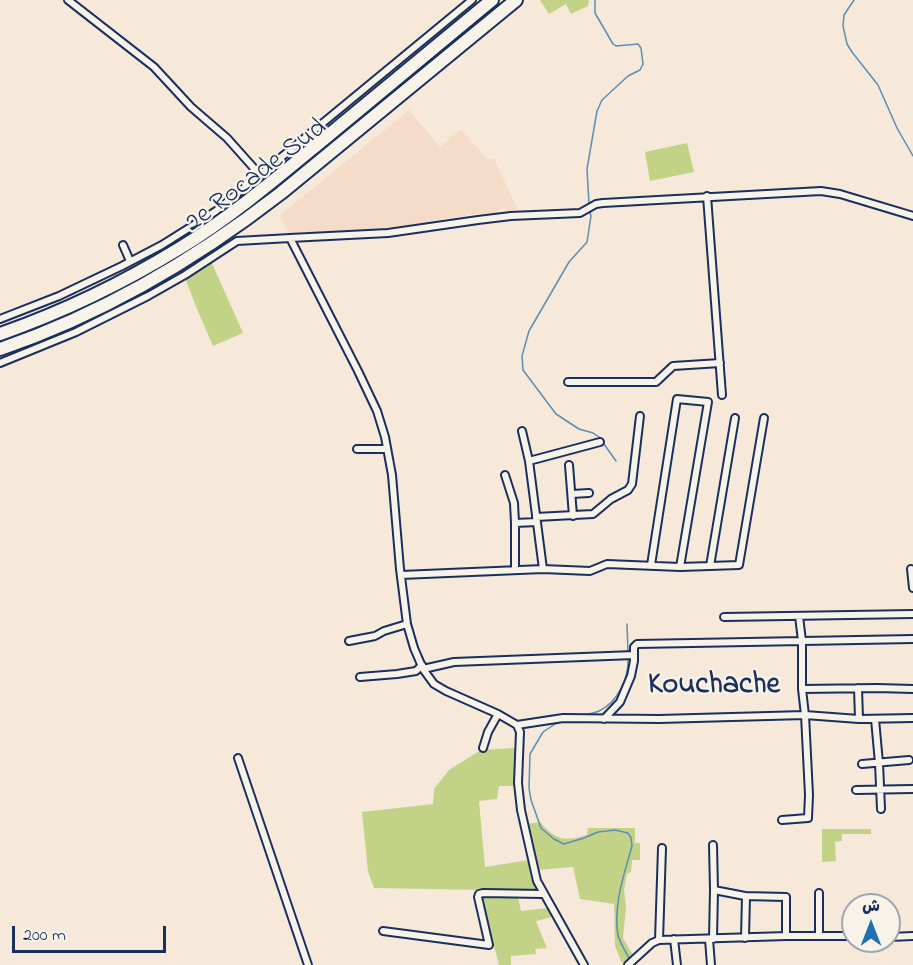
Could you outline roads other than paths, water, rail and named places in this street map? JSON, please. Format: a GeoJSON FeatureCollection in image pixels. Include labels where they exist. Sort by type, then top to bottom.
{"type":"FeatureCollection","features":[{"type":"Feature","properties":{"kind":"highway","name":"2e Rocade Sud"},"geometry":{"type":"LineString","coordinates":[[0,334],[47,316],[114,285],[181,248],[211,228],[304,156],[492,0]]}},
{"type":"Feature","properties":{"kind":"highway","name":"2e Rocade Sud"},"geometry":{"type":"LineString","coordinates":[[0,349],[30,339],[122,296],[163,274],[245,221],[516,0]]}},
{"type":"Feature","properties":{"kind":"street"},"geometry":{"type":"LineString","coordinates":[[69,0],[154,67],[191,107],[227,138],[260,175]]}},
{"type":"Feature","properties":{"kind":"street"},"geometry":{"type":"LineString","coordinates":[[0,319],[59,296],[130,261],[216,211],[472,0]]}},
{"type":"Feature","properties":{"kind":"street"},"geometry":{"type":"LineString","coordinates":[[0,363],[76,332],[148,296],[237,241],[388,233],[511,216],[580,213],[596,204],[603,203],[821,191],[840,194],[913,216]]}},
{"type":"Feature","properties":{"kind":"street"},"geometry":{"type":"LineString","coordinates":[[707,196],[722,395]]}},
{"type":"Feature","properties":{"kind":"street"},"geometry":{"type":"LineString","coordinates":[[290,238],[377,411],[392,475],[400,574],[407,624],[414,648],[434,684],[517,725],[520,732],[521,810],[537,881],[584,965]]}},
{"type":"Feature","properties":{"kind":"street"},"geometry":{"type":"LineString","coordinates":[[123,245],[130,261]]}},
{"type":"Feature","properties":{"kind":"street"},"geometry":{"type":"LineString","coordinates":[[568,382],[656,382],[673,366],[720,363]]}},
{"type":"Feature","properties":{"kind":"street"},"geometry":{"type":"LineString","coordinates":[[651,565],[677,399],[708,402],[680,567]]}},
{"type":"Feature","properties":{"kind":"street"},"geometry":{"type":"LineString","coordinates":[[515,523],[593,514],[610,499],[628,490],[631,487],[640,416]]}},
{"type":"Feature","properties":{"kind":"street"},"geometry":{"type":"LineString","coordinates":[[710,566],[735,418]]}},
{"type":"Feature","properties":{"kind":"street"},"geometry":{"type":"LineString","coordinates":[[400,574],[543,569],[590,571],[607,564],[680,567],[739,565],[764,418]]}},
{"type":"Feature","properties":{"kind":"street"},"geometry":{"type":"LineString","coordinates":[[522,430],[529,461],[543,569]]}},
{"type":"Feature","properties":{"kind":"street"},"geometry":{"type":"LineString","coordinates":[[529,461],[600,442]]}},
{"type":"Feature","properties":{"kind":"street"},"geometry":{"type":"LineString","coordinates":[[357,449],[387,450]]}},
{"type":"Feature","properties":{"kind":"street"},"geometry":{"type":"LineString","coordinates":[[569,465],[573,516]]}},
{"type":"Feature","properties":{"kind":"street"},"geometry":{"type":"LineString","coordinates":[[505,475],[514,503],[515,570]]}},
{"type":"Feature","properties":{"kind":"street"},"geometry":{"type":"LineString","coordinates":[[572,494],[589,493]]}},
{"type":"Feature","properties":{"kind":"street"},"geometry":{"type":"LineString","coordinates":[[911,569],[913,588]]}},
{"type":"Feature","properties":{"kind":"street"},"geometry":{"type":"LineString","coordinates":[[723,617],[913,614]]}},
{"type":"Feature","properties":{"kind":"street"},"geometry":{"type":"LineString","coordinates":[[782,819],[807,818],[809,795],[800,616]]}},
{"type":"Feature","properties":{"kind":"street"},"geometry":{"type":"LineString","coordinates":[[349,640],[366,639],[407,624]]}},
{"type":"Feature","properties":{"kind":"street"},"geometry":{"type":"LineString","coordinates":[[604,719],[620,702],[631,676],[636,644],[913,639]]}},
{"type":"Feature","properties":{"kind":"street"},"geometry":{"type":"LineString","coordinates":[[360,677],[416,671],[423,667],[454,662],[634,655]]}},
{"type":"Feature","properties":{"kind":"street"},"geometry":{"type":"LineString","coordinates":[[858,688],[859,719]]}},
{"type":"Feature","properties":{"kind":"street"},"geometry":{"type":"LineString","coordinates":[[802,690],[913,689]]}},
{"type":"Feature","properties":{"kind":"street"},"geometry":{"type":"LineString","coordinates":[[483,748],[488,732],[498,714]]}},
{"type":"Feature","properties":{"kind":"street"},"geometry":{"type":"LineString","coordinates":[[517,725],[563,718],[805,715],[859,719],[913,718]]}},
{"type":"Feature","properties":{"kind":"street"},"geometry":{"type":"LineString","coordinates":[[876,719],[881,809]]}},
{"type":"Feature","properties":{"kind":"street"},"geometry":{"type":"LineString","coordinates":[[238,758],[308,965]]}},
{"type":"Feature","properties":{"kind":"street"},"geometry":{"type":"LineString","coordinates":[[862,764],[909,760]]}},
{"type":"Feature","properties":{"kind":"street"},"geometry":{"type":"LineString","coordinates":[[856,790],[912,789]]}},
{"type":"Feature","properties":{"kind":"street"},"geometry":{"type":"LineString","coordinates":[[711,965],[713,844]]}},
{"type":"Feature","properties":{"kind":"street"},"geometry":{"type":"LineString","coordinates":[[659,940],[662,848]]}},
{"type":"Feature","properties":{"kind":"street"},"geometry":{"type":"LineString","coordinates":[[714,890],[747,896],[786,897],[786,936]]}},
{"type":"Feature","properties":{"kind":"street"},"geometry":{"type":"LineString","coordinates":[[819,893],[819,936]]}},
{"type":"Feature","properties":{"kind":"street"},"geometry":{"type":"LineString","coordinates":[[383,931],[489,945],[479,894],[543,894]]}},
{"type":"Feature","properties":{"kind":"street"},"geometry":{"type":"LineString","coordinates":[[745,938],[747,896]]}},
{"type":"Feature","properties":{"kind":"street"},"geometry":{"type":"LineString","coordinates":[[628,965],[652,943],[659,940],[841,936]]}},
{"type":"Feature","properties":{"kind":"street"},"geometry":{"type":"LineString","coordinates":[[674,939],[677,965]]}},
{"type":"Feature","properties":{"kind":"waterway"},"geometry":{"type":"LineString","coordinates":[[589,204],[587,169],[597,111],[602,100],[628,76],[640,70],[643,64],[641,48],[638,44],[616,46],[613,44],[595,13],[595,0]]}},
{"type":"Feature","properties":{"kind":"waterway"},"geometry":{"type":"LineString","coordinates":[[854,0],[844,15],[843,26],[847,44],[878,85],[897,128],[913,156]]}},
{"type":"Feature","properties":{"kind":"waterway"},"geometry":{"type":"LineString","coordinates":[[590,212],[587,242],[569,262],[529,331],[522,356],[523,370],[556,414],[579,429],[599,437],[616,461]]}},
{"type":"Feature","properties":{"kind":"waterway"},"geometry":{"type":"LineString","coordinates":[[627,624],[628,653]]}},
{"type":"Feature","properties":{"kind":"waterway"},"geometry":{"type":"LineString","coordinates":[[584,715],[606,707],[617,696],[627,673],[628,658]]}},
{"type":"Feature","properties":{"kind":"waterway"},"geometry":{"type":"LineString","coordinates":[[565,721],[543,732],[530,754],[531,800],[541,828],[564,844],[598,832],[615,830],[628,833],[632,846],[620,890],[617,924],[619,938],[630,961]]}},
{"type":"Feature","properties":{"kind":"district","name":"Kouchache"},"geometry":{"type":"Point","coordinates":[714,687]}}]}
